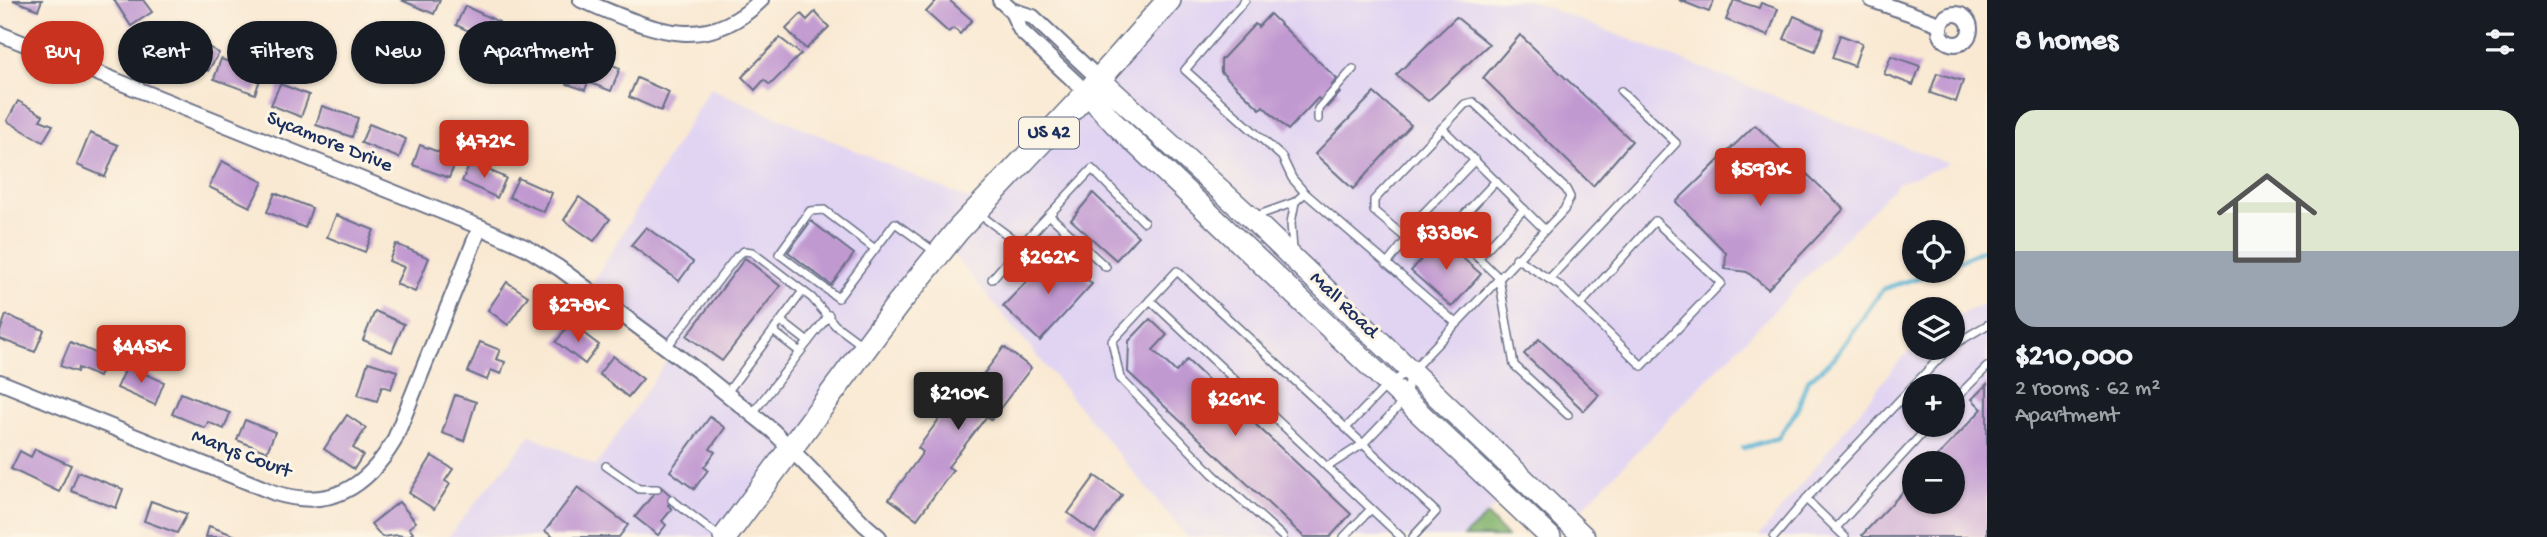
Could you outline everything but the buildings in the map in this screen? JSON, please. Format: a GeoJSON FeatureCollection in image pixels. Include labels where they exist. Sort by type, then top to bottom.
{"type":"FeatureCollection","features":[{"type":"Feature","properties":{"kind":"main road","name":"US 42"},"geometry":{"type":"LineString","coordinates":[[722,537],[938,255],[1169,0]]}},
{"type":"Feature","properties":{"kind":"main road","name":"Mall Road"},"geometry":{"type":"LineString","coordinates":[[1093,86],[1251,218],[1584,537]]}},
{"type":"Feature","properties":{"kind":"main road","name":"Mall Road"},"geometry":{"type":"LineString","coordinates":[[1093,86],[1115,124],[1550,537]]}},
{"type":"Feature","properties":{"kind":"street"},"geometry":{"type":"LineString","coordinates":[[580,0],[651,28],[679,34],[711,32],[742,17],[761,0]]}},
{"type":"Feature","properties":{"kind":"street"},"geometry":{"type":"LineString","coordinates":[[1000,0],[1011,10],[1021,31],[1093,86]]}},
{"type":"Feature","properties":{"kind":"street"},"geometry":{"type":"LineString","coordinates":[[1872,0],[1940,24]]}},
{"type":"Feature","properties":{"kind":"street","name":"Sycamore Drive"},"geometry":{"type":"LineString","coordinates":[[0,34],[527,248],[559,268],[774,431],[879,537]]}},
{"type":"Feature","properties":{"kind":"street","name":"Marys Court"},"geometry":{"type":"LineString","coordinates":[[0,382],[276,494],[301,499],[331,496],[359,484],[371,474],[394,442],[480,227]]}},
{"type":"Feature","properties":{"kind":"lane"},"geometry":{"type":"LineString","coordinates":[[1245,0],[1185,70],[1282,157],[1292,178],[1305,193],[1457,324]]}},
{"type":"Feature","properties":{"kind":"lane"},"geometry":{"type":"LineString","coordinates":[[1318,119],[1318,109],[1353,69]]}},
{"type":"Feature","properties":{"kind":"lane"},"geometry":{"type":"LineString","coordinates":[[1549,279],[1676,143],[1621,91]]}},
{"type":"Feature","properties":{"kind":"lane"},"geometry":{"type":"LineString","coordinates":[[1346,428],[1389,383],[1410,371],[1457,324],[1564,210],[1570,197],[1566,189],[1473,102],[1465,104],[1374,200],[1374,211],[1407,239]]}},
{"type":"Feature","properties":{"kind":"lane"},"geometry":{"type":"LineString","coordinates":[[1442,128],[1544,229]]}},
{"type":"Feature","properties":{"kind":"lane"},"geometry":{"type":"LineString","coordinates":[[1387,264],[1407,239],[1411,226],[1475,160]]}},
{"type":"Feature","properties":{"kind":"lane"},"geometry":{"type":"LineString","coordinates":[[992,279],[1092,169],[1144,222]]}},
{"type":"Feature","properties":{"kind":"lane"},"geometry":{"type":"LineString","coordinates":[[1496,181],[1450,230],[1499,278],[1514,365],[1567,415]]}},
{"type":"Feature","properties":{"kind":"lane"},"geometry":{"type":"LineString","coordinates":[[1251,218],[1295,202],[1305,193]]}},
{"type":"Feature","properties":{"kind":"lane"},"geometry":{"type":"LineString","coordinates":[[1293,259],[1291,223],[1295,202]]}},
{"type":"Feature","properties":{"kind":"lane"},"geometry":{"type":"LineString","coordinates":[[1478,258],[1524,209]]}},
{"type":"Feature","properties":{"kind":"lane"},"geometry":{"type":"LineString","coordinates":[[875,249],[824,210],[810,211],[779,254],[838,298],[895,223],[938,255]]}},
{"type":"Feature","properties":{"kind":"lane"},"geometry":{"type":"LineString","coordinates":[[976,211],[1021,245]]}},
{"type":"Feature","properties":{"kind":"lane"},"geometry":{"type":"LineString","coordinates":[[1049,215],[1106,267]]}},
{"type":"Feature","properties":{"kind":"lane"},"geometry":{"type":"LineString","coordinates":[[1517,258],[1549,279],[1580,305],[1643,366],[1721,283],[1655,221],[1580,305]]}},
{"type":"Feature","properties":{"kind":"lane"},"geometry":{"type":"LineString","coordinates":[[666,348],[737,256],[744,251],[752,251],[803,291],[829,315],[835,325],[866,348]]}},
{"type":"Feature","properties":{"kind":"lane"},"geometry":{"type":"LineString","coordinates":[[1283,537],[1213,474],[1120,378],[1112,341],[1177,271],[1436,512],[1413,537]]}},
{"type":"Feature","properties":{"kind":"lane"},"geometry":{"type":"LineString","coordinates":[[726,394],[803,291]]}},
{"type":"Feature","properties":{"kind":"lane"},"geometry":{"type":"LineString","coordinates":[[1150,300],[1401,537]]}},
{"type":"Feature","properties":{"kind":"lane"},"geometry":{"type":"LineString","coordinates":[[752,414],[829,315]]}},
{"type":"Feature","properties":{"kind":"lane"},"geometry":{"type":"LineString","coordinates":[[781,321],[808,342]]}},
{"type":"Feature","properties":{"kind":"lane"},"geometry":{"type":"LineString","coordinates":[[1965,338],[1987,325]]}},
{"type":"Feature","properties":{"kind":"lane"},"geometry":{"type":"LineString","coordinates":[[773,331],[800,352]]}},
{"type":"Feature","properties":{"kind":"lane"},"geometry":{"type":"LineString","coordinates":[[1774,537],[1806,499],[1938,360]]}},
{"type":"Feature","properties":{"kind":"lane"},"geometry":{"type":"LineString","coordinates":[[1965,389],[1987,367]]}},
{"type":"Feature","properties":{"kind":"lane"},"geometry":{"type":"LineString","coordinates":[[1327,467],[1363,444],[1406,399],[1410,371]]}},
{"type":"Feature","properties":{"kind":"lane"},"geometry":{"type":"LineString","coordinates":[[1836,528],[1919,437]]}},
{"type":"Feature","properties":{"kind":"lane"},"geometry":{"type":"LineString","coordinates":[[606,466],[639,489],[657,489]]}},
{"type":"Feature","properties":{"kind":"lane"},"geometry":{"type":"LineString","coordinates":[[1806,499],[1845,537]]}},
{"type":"Feature","properties":{"kind":"lane"},"geometry":{"type":"LineString","coordinates":[[672,500],[722,537]]}},
{"type":"Feature","properties":{"kind":"lane"},"geometry":{"type":"LineString","coordinates":[[1344,537],[1371,509]]}},
{"type":"Feature","properties":{"kind":"shaded area"},"geometry":{"type":"Polygon","coordinates":[[[1169,0],[1528,0],[1949,164],[1898,183],[1554,537],[1507,496],[1463,537],[1187,537],[948,248],[723,537],[448,537],[531,435],[596,466],[672,353],[589,289],[710,88],[982,205],[1169,0]]]}},
{"type":"Feature","properties":{"kind":"shaded area"},"geometry":{"type":"Polygon","coordinates":[[[1987,303],[1987,537],[1759,537],[1902,358],[1965,360],[1965,312],[1987,303]]]}},
{"type":"Feature","properties":{"kind":"green space"},"geometry":{"type":"Polygon","coordinates":[[[1487,515],[1507,537],[1463,537],[1487,515]]]}},
{"type":"Feature","properties":{"kind":"waterway"},"geometry":{"type":"LineString","coordinates":[[1965,258],[1987,248]]}},
{"type":"Feature","properties":{"kind":"waterway"},"geometry":{"type":"LineString","coordinates":[[1743,448],[1778,438],[1797,410],[1807,381],[1834,358],[1883,289],[1902,283]]}}]}
